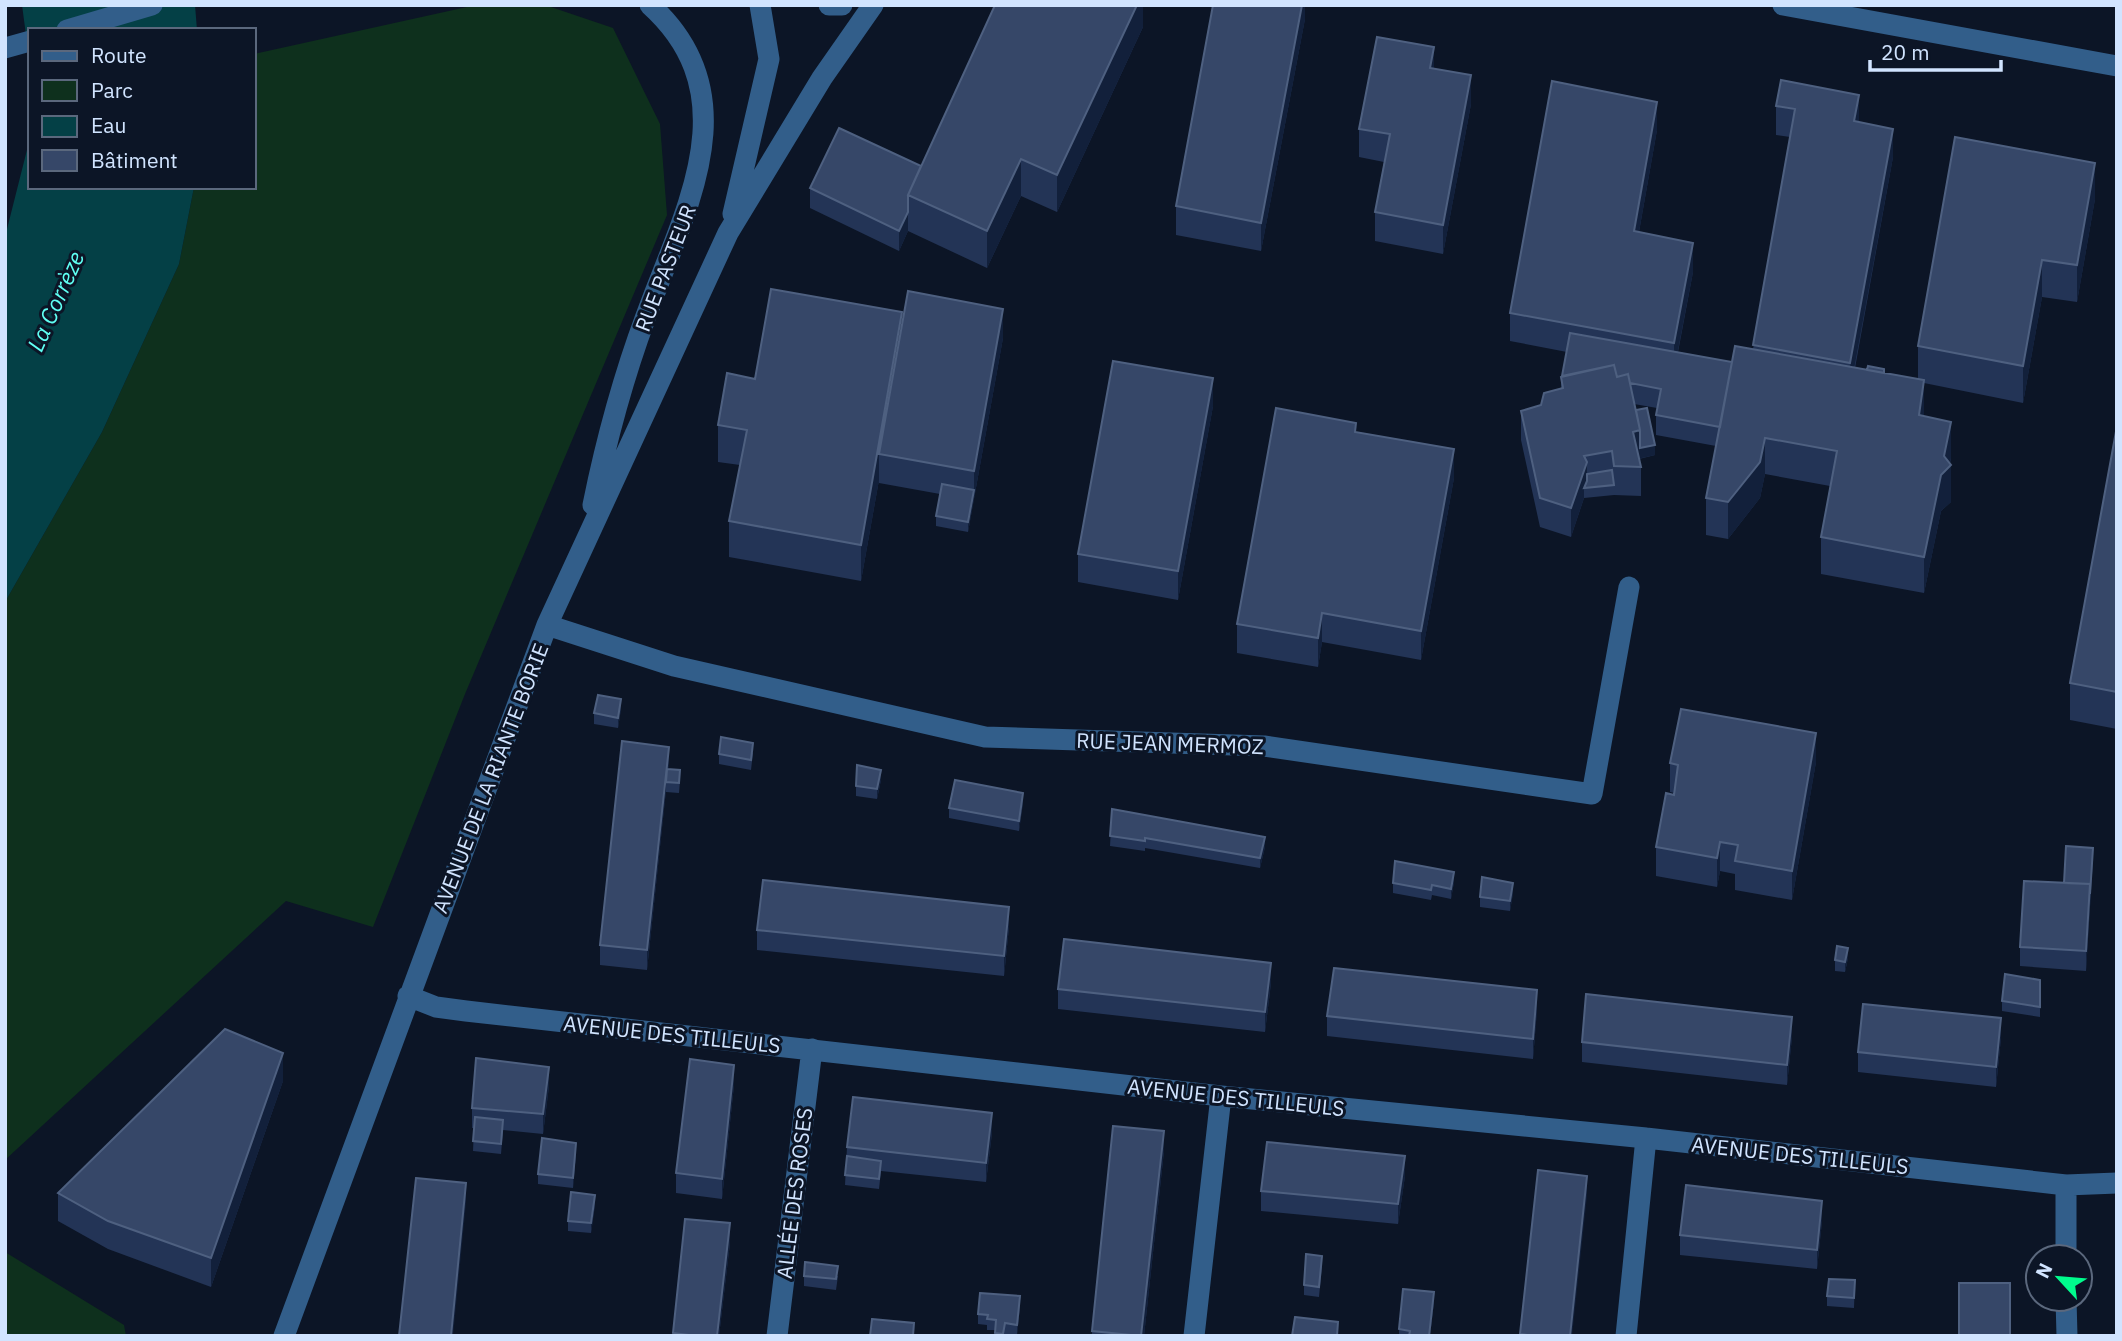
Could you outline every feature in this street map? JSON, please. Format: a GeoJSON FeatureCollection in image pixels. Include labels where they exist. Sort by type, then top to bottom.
{"type":"FeatureCollection","features":[{"type":"Feature","properties":{"kind":"street"},"geometry":{"type":"LineString","coordinates":[[74,28],[152,5]]}},
{"type":"Feature","properties":{"kind":"street","name":"RUE PASTEUR"},"geometry":{"type":"LineString","coordinates":[[585,540],[607,438],[646,316],[691,202],[705,140],[700,94],[687,53],[667,21],[650,5]]}},
{"type":"Feature","properties":{"kind":"street","name":"AVENUE DE LA RIANTE BORIE"},"geometry":{"type":"LineString","coordinates":[[729,233],[769,59],[760,5]]}},
{"type":"Feature","properties":{"kind":"street"},"geometry":{"type":"LineString","coordinates":[[829,5],[842,5]]}},
{"type":"Feature","properties":{"kind":"street","name":"AVENUE DE LA RIANTE BORIE"},"geometry":{"type":"LineString","coordinates":[[284,1336],[547,625],[729,233],[822,78],[873,5]]}},
{"type":"Feature","properties":{"kind":"street"},"geometry":{"type":"LineString","coordinates":[[1783,5],[2117,66]]}},
{"type":"Feature","properties":{"kind":"street"},"geometry":{"type":"LineString","coordinates":[[5,48],[28,42]]}},
{"type":"Feature","properties":{"kind":"street","name":"RUE JEAN MERMOZ"},"geometry":{"type":"LineString","coordinates":[[547,625],[674,666],[985,737],[1264,746],[1592,794],[1629,587]]}},
{"type":"Feature","properties":{"kind":"street","name":"AVENUE DES TILLEULS"},"geometry":{"type":"LineString","coordinates":[[408,996],[436,1007],[466,1011],[1221,1097],[1646,1138],[2066,1185],[2117,1183]]}},
{"type":"Feature","properties":{"kind":"street","name":"ALLÉE DES ROSES"},"geometry":{"type":"LineString","coordinates":[[777,1336],[812,1049]]}},
{"type":"Feature","properties":{"kind":"street"},"geometry":{"type":"LineString","coordinates":[[1194,1336],[1221,1097]]}},
{"type":"Feature","properties":{"kind":"street"},"geometry":{"type":"LineString","coordinates":[[1626,1336],[1646,1138]]}},
{"type":"Feature","properties":{"kind":"street"},"geometry":{"type":"LineString","coordinates":[[2066,1185],[2066,1243]]}},
{"type":"Feature","properties":{"kind":"street"},"geometry":{"type":"LineString","coordinates":[[2066,1313],[2067,1336]]}},
{"type":"Feature","properties":{"kind":"green space"},"geometry":{"type":"Polygon","coordinates":[[[476,5],[545,5],[613,28],[660,124],[667,215],[465,694],[373,927],[286,901],[5,1160],[5,602],[102,432],[179,264],[194,189],[256,189],[256,54],[476,5]]]}},
{"type":"Feature","properties":{"kind":"green space"},"geometry":{"type":"Polygon","coordinates":[[[5,1252],[124,1325],[126,1336],[5,1336],[5,1252]]]}},
{"type":"Feature","properties":{"kind":"water"},"geometry":{"type":"Polygon","coordinates":[[[22,5],[195,5],[197,28],[28,28],[28,50],[22,5]]]}},
{"type":"Feature","properties":{"kind":"water","name":"La Corrèze"},"geometry":{"type":"Polygon","coordinates":[[[28,146],[28,189],[194,189],[179,264],[102,432],[5,602],[5,237],[28,146]]]}},
{"type":"Feature","properties":{"kind":"building"},"geometry":{"type":"Polygon","coordinates":[[[995,5],[1137,5],[1057,175],[1021,159],[987,231],[908,195],[995,5]]]}},
{"type":"Feature","properties":{"kind":"building"},"geometry":{"type":"Polygon","coordinates":[[[1213,5],[1302,5],[1261,223],[1176,206],[1213,5]]]}},
{"type":"Feature","properties":{"kind":"building"},"geometry":{"type":"Polygon","coordinates":[[[1377,37],[1434,47],[1430,68],[1471,75],[1443,225],[1375,212],[1390,134],[1359,129],[1377,37]]]}},
{"type":"Feature","properties":{"kind":"building"},"geometry":{"type":"Polygon","coordinates":[[[1781,80],[1859,95],[1854,121],[1893,129],[1850,363],[1753,345],[1795,109],[1776,106],[1781,80]]]}},
{"type":"Feature","properties":{"kind":"building"},"geometry":{"type":"Polygon","coordinates":[[[1552,81],[1657,102],[1634,231],[1693,243],[1674,343],[1510,313],[1552,81]]]}},
{"type":"Feature","properties":{"kind":"building"},"geometry":{"type":"Polygon","coordinates":[[[839,128],[921,166],[908,195],[908,212],[899,231],[810,188],[839,128]]]}},
{"type":"Feature","properties":{"kind":"building"},"geometry":{"type":"Polygon","coordinates":[[[1955,137],[2095,163],[2077,265],[2042,260],[2023,366],[1918,346],[1955,137]]]}},
{"type":"Feature","properties":{"kind":"building"},"geometry":{"type":"Polygon","coordinates":[[[771,289],[902,312],[861,545],[729,521],[747,430],[718,425],[727,373],[755,379],[771,289]]]}},
{"type":"Feature","properties":{"kind":"building"},"geometry":{"type":"Polygon","coordinates":[[[908,291],[1003,309],[974,471],[879,454],[908,291]]]}},
{"type":"Feature","properties":{"kind":"building"},"geometry":{"type":"Polygon","coordinates":[[[1570,333],[1732,362],[1720,427],[1656,415],[1661,389],[1630,383],[1628,374],[1617,377],[1614,365],[1562,376],[1570,333]]]}},
{"type":"Feature","properties":{"kind":"building"},"geometry":{"type":"Polygon","coordinates":[[[1735,346],[1924,380],[1919,415],[1951,422],[1944,456],[1951,465],[1941,475],[1924,557],[1821,537],[1837,451],[1765,438],[1760,462],[1728,502],[1706,498],[1735,346]]]}},
{"type":"Feature","properties":{"kind":"building"},"geometry":{"type":"Polygon","coordinates":[[[1113,361],[1213,378],[1178,571],[1078,554],[1113,361]]]}},
{"type":"Feature","properties":{"kind":"building"},"geometry":{"type":"Polygon","coordinates":[[[1614,365],[1617,377],[1628,374],[1640,430],[1633,432],[1641,467],[1614,466],[1612,451],[1584,456],[1587,462],[1571,508],[1540,498],[1521,411],[1541,405],[1544,393],[1563,388],[1561,377],[1614,365]]]}},
{"type":"Feature","properties":{"kind":"building"},"geometry":{"type":"Polygon","coordinates":[[[1868,366],[1884,369],[1884,373],[1867,370],[1868,366]]]}},
{"type":"Feature","properties":{"kind":"building"},"geometry":{"type":"Polygon","coordinates":[[[1276,408],[1356,423],[1355,432],[1454,449],[1421,631],[1322,613],[1318,638],[1237,624],[1276,408]]]}},
{"type":"Feature","properties":{"kind":"building"},"geometry":{"type":"Polygon","coordinates":[[[1647,408],[1655,445],[1640,448],[1636,410],[1647,408]]]}},
{"type":"Feature","properties":{"kind":"building"},"geometry":{"type":"Polygon","coordinates":[[[2117,426],[2117,692],[2070,683],[2117,426]]]}},
{"type":"Feature","properties":{"kind":"building"},"geometry":{"type":"Polygon","coordinates":[[[1612,470],[1614,485],[1584,488],[1587,474],[1612,470]]]}},
{"type":"Feature","properties":{"kind":"building"},"geometry":{"type":"Polygon","coordinates":[[[942,484],[974,490],[968,522],[936,516],[942,484]]]}},
{"type":"Feature","properties":{"kind":"building"},"geometry":{"type":"Polygon","coordinates":[[[598,695],[621,699],[618,718],[594,713],[598,695]]]}},
{"type":"Feature","properties":{"kind":"building"},"geometry":{"type":"Polygon","coordinates":[[[1681,709],[1816,733],[1792,871],[1735,861],[1738,845],[1720,842],[1717,858],[1656,847],[1666,793],[1674,795],[1678,765],[1670,763],[1681,709]]]}},
{"type":"Feature","properties":{"kind":"building"},"geometry":{"type":"Polygon","coordinates":[[[721,737],[753,743],[751,760],[719,754],[721,737]]]}},
{"type":"Feature","properties":{"kind":"building"},"geometry":{"type":"Polygon","coordinates":[[[622,741],[669,747],[647,950],[600,945],[622,741]]]}},
{"type":"Feature","properties":{"kind":"building"},"geometry":{"type":"Polygon","coordinates":[[[857,765],[881,770],[877,789],[856,786],[857,765]]]}},
{"type":"Feature","properties":{"kind":"building"},"geometry":{"type":"Polygon","coordinates":[[[667,769],[680,770],[679,783],[666,782],[667,769]]]}},
{"type":"Feature","properties":{"kind":"building"},"geometry":{"type":"Polygon","coordinates":[[[955,780],[1023,793],[1019,821],[949,808],[955,780]]]}},
{"type":"Feature","properties":{"kind":"building"},"geometry":{"type":"Polygon","coordinates":[[[1112,809],[1265,837],[1260,858],[1145,838],[1145,841],[1110,836],[1112,809]]]}},
{"type":"Feature","properties":{"kind":"building"},"geometry":{"type":"Polygon","coordinates":[[[2066,846],[2093,848],[2090,894],[2090,884],[2064,883],[2066,846]]]}},
{"type":"Feature","properties":{"kind":"building"},"geometry":{"type":"Polygon","coordinates":[[[1395,861],[1454,872],[1451,889],[1432,885],[1431,890],[1393,883],[1395,861]]]}},
{"type":"Feature","properties":{"kind":"building"},"geometry":{"type":"Polygon","coordinates":[[[1482,877],[1513,883],[1510,901],[1480,897],[1482,877]]]}},
{"type":"Feature","properties":{"kind":"building"},"geometry":{"type":"Polygon","coordinates":[[[763,880],[1009,907],[1004,956],[757,930],[763,880]]]}},
{"type":"Feature","properties":{"kind":"building"},"geometry":{"type":"Polygon","coordinates":[[[2024,881],[2090,884],[2086,951],[2020,947],[2024,881]]]}},
{"type":"Feature","properties":{"kind":"building"},"geometry":{"type":"Polygon","coordinates":[[[1064,939],[1271,963],[1265,1012],[1058,989],[1064,939]]]}},
{"type":"Feature","properties":{"kind":"building"},"geometry":{"type":"Polygon","coordinates":[[[1837,946],[1848,948],[1845,962],[1835,960],[1837,946]]]}},
{"type":"Feature","properties":{"kind":"building"},"geometry":{"type":"Polygon","coordinates":[[[1334,968],[1537,990],[1533,1039],[1327,1016],[1334,968]]]}},
{"type":"Feature","properties":{"kind":"building"},"geometry":{"type":"Polygon","coordinates":[[[2005,974],[2040,980],[2040,1007],[2002,1001],[2005,974]]]}},
{"type":"Feature","properties":{"kind":"building"},"geometry":{"type":"Polygon","coordinates":[[[1586,994],[1792,1017],[1787,1065],[1582,1042],[1586,994]]]}},
{"type":"Feature","properties":{"kind":"building"},"geometry":{"type":"Polygon","coordinates":[[[1863,1004],[2001,1018],[1996,1067],[1858,1052],[1863,1004]]]}},
{"type":"Feature","properties":{"kind":"building"},"geometry":{"type":"Polygon","coordinates":[[[225,1029],[283,1053],[211,1258],[108,1221],[58,1193],[225,1029]]]}},
{"type":"Feature","properties":{"kind":"building"},"geometry":{"type":"Polygon","coordinates":[[[476,1058],[549,1067],[543,1114],[472,1108],[476,1058]]]}},
{"type":"Feature","properties":{"kind":"building"},"geometry":{"type":"Polygon","coordinates":[[[690,1059],[734,1065],[722,1179],[676,1173],[690,1059]]]}},
{"type":"Feature","properties":{"kind":"building"},"geometry":{"type":"Polygon","coordinates":[[[853,1097],[992,1113],[986,1163],[847,1147],[853,1097]]]}},
{"type":"Feature","properties":{"kind":"building"},"geometry":{"type":"Polygon","coordinates":[[[475,1117],[503,1120],[501,1144],[473,1141],[475,1117]]]}},
{"type":"Feature","properties":{"kind":"building"},"geometry":{"type":"Polygon","coordinates":[[[1113,1126],[1164,1131],[1141,1336],[1092,1331],[1113,1126]]]}},
{"type":"Feature","properties":{"kind":"building"},"geometry":{"type":"Polygon","coordinates":[[[542,1138],[576,1143],[573,1178],[538,1174],[542,1138]]]}},
{"type":"Feature","properties":{"kind":"building"},"geometry":{"type":"Polygon","coordinates":[[[1267,1142],[1405,1156],[1398,1204],[1261,1191],[1267,1142]]]}},
{"type":"Feature","properties":{"kind":"building"},"geometry":{"type":"Polygon","coordinates":[[[847,1156],[881,1161],[879,1179],[845,1175],[847,1156]]]}},
{"type":"Feature","properties":{"kind":"building"},"geometry":{"type":"Polygon","coordinates":[[[1538,1170],[1587,1176],[1570,1336],[1520,1334],[1538,1170]]]}},
{"type":"Feature","properties":{"kind":"building"},"geometry":{"type":"Polygon","coordinates":[[[416,1178],[466,1183],[451,1336],[399,1336],[416,1178]]]}},
{"type":"Feature","properties":{"kind":"building"},"geometry":{"type":"Polygon","coordinates":[[[1686,1185],[1822,1201],[1817,1250],[1680,1235],[1686,1185]]]}},
{"type":"Feature","properties":{"kind":"building"},"geometry":{"type":"Polygon","coordinates":[[[571,1192],[595,1195],[591,1223],[568,1221],[571,1192]]]}},
{"type":"Feature","properties":{"kind":"building"},"geometry":{"type":"Polygon","coordinates":[[[685,1219],[730,1223],[717,1336],[673,1333],[685,1219]]]}},
{"type":"Feature","properties":{"kind":"building"},"geometry":{"type":"Polygon","coordinates":[[[1306,1254],[1322,1256],[1319,1287],[1304,1285],[1306,1254]]]}},
{"type":"Feature","properties":{"kind":"building"},"geometry":{"type":"Polygon","coordinates":[[[805,1262],[838,1266],[836,1279],[804,1276],[805,1262]]]}},
{"type":"Feature","properties":{"kind":"building"},"geometry":{"type":"Polygon","coordinates":[[[1829,1279],[1855,1280],[1854,1298],[1827,1296],[1829,1279]]]}},
{"type":"Feature","properties":{"kind":"building"},"geometry":{"type":"Polygon","coordinates":[[[1959,1283],[2010,1283],[2010,1336],[1959,1336],[1959,1283]]]}},
{"type":"Feature","properties":{"kind":"building"},"geometry":{"type":"Polygon","coordinates":[[[1403,1289],[1434,1292],[1429,1336],[1409,1336],[1410,1331],[1399,1329],[1403,1289]]]}},
{"type":"Feature","properties":{"kind":"building"},"geometry":{"type":"Polygon","coordinates":[[[980,1293],[1020,1296],[1017,1325],[1005,1323],[1003,1334],[995,1333],[996,1320],[987,1319],[988,1315],[978,1314],[980,1293]]]}},
{"type":"Feature","properties":{"kind":"building"},"geometry":{"type":"Polygon","coordinates":[[[1295,1317],[1338,1322],[1337,1336],[1292,1336],[1295,1317]]]}},
{"type":"Feature","properties":{"kind":"building"},"geometry":{"type":"Polygon","coordinates":[[[872,1319],[914,1323],[913,1336],[870,1336],[872,1319]]]}}]}
